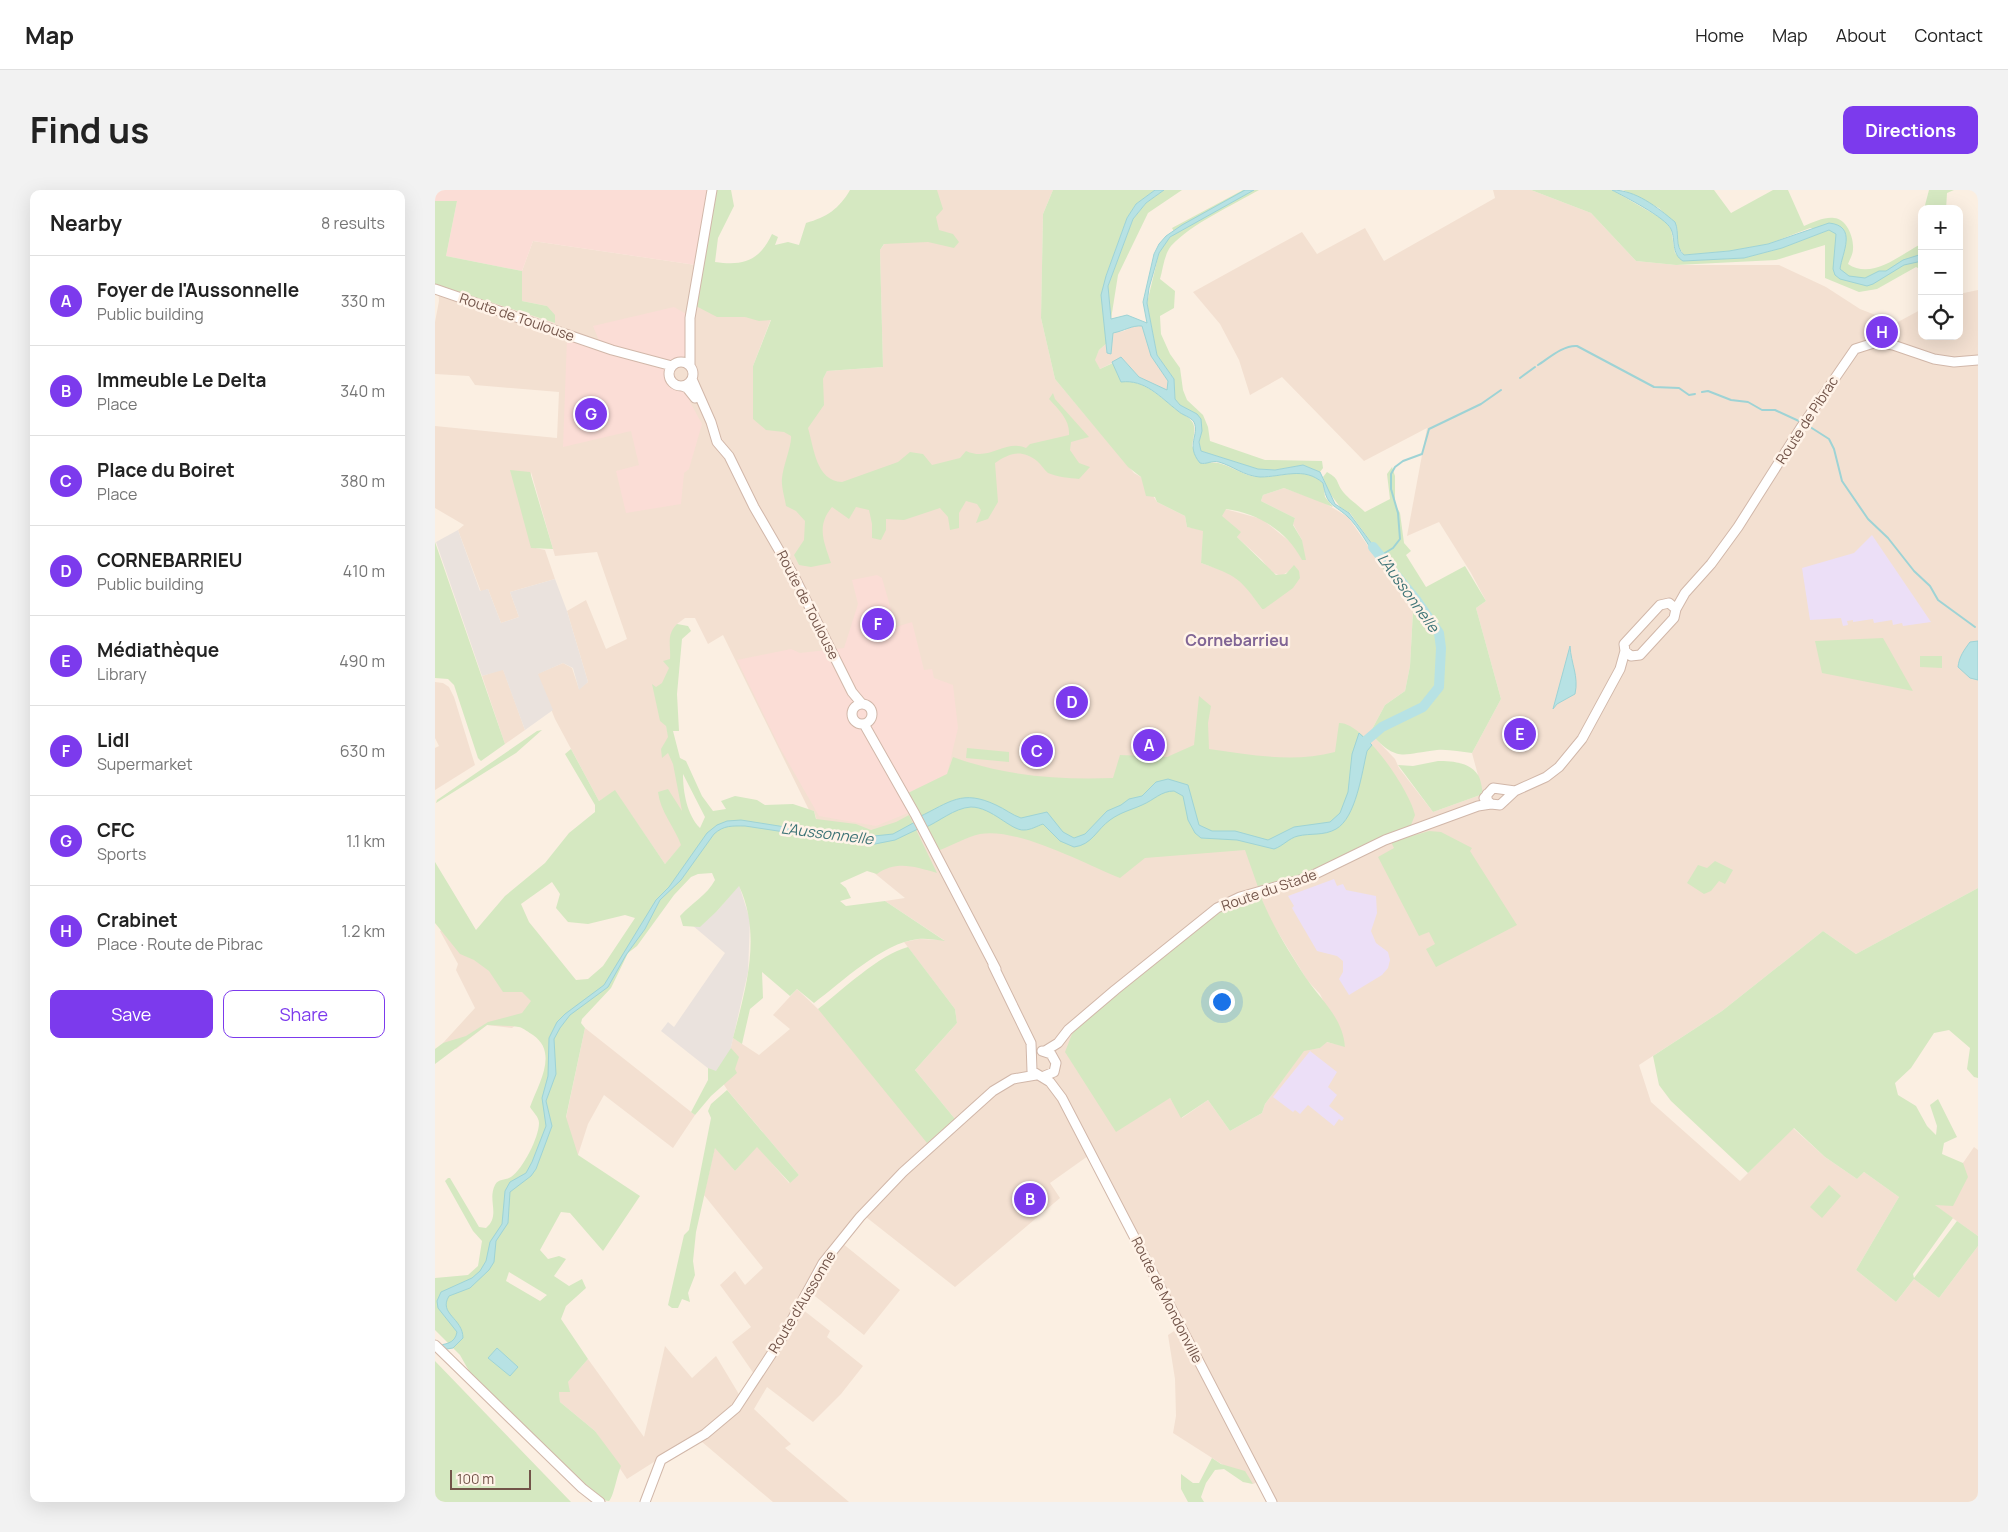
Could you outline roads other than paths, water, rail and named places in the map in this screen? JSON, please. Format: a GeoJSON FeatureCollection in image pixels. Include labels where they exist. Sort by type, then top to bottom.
{"type":"FeatureCollection","features":[{"type":"Feature","properties":{"kind":"main road"},"geometry":{"type":"LineString","coordinates":[[690,353],[674,368],[672,382],[682,386],[692,380],[693,373],[690,366],[690,353],[690,318],[712,190]]}},
{"type":"Feature","properties":{"kind":"main road","name":"Route de Toulouse"},"geometry":{"type":"LineString","coordinates":[[435,289],[627,355],[674,368]]}},
{"type":"Feature","properties":{"kind":"main road","name":"Route de Pibrac"},"geometry":{"type":"LineString","coordinates":[[1625,651],[1624,644],[1660,605],[1672,606],[1711,564],[1739,527],[1804,423],[1855,349],[1877,342],[1893,345],[1925,357],[1954,362],[1978,360]]}},
{"type":"Feature","properties":{"kind":"main road"},"geometry":{"type":"LineString","coordinates":[[674,368],[690,366]]}},
{"type":"Feature","properties":{"kind":"main road","name":"Route de Toulouse"},"geometry":{"type":"LineString","coordinates":[[692,380],[711,422],[717,442],[727,453],[754,507],[790,569],[858,705]]}},
{"type":"Feature","properties":{"kind":"main road","name":"Route de Toulouse"},"geometry":{"type":"LineString","coordinates":[[682,386],[687,388],[695,397],[707,420],[713,443],[731,462]]}},
{"type":"Feature","properties":{"kind":"main road"},"geometry":{"type":"LineString","coordinates":[[1620,669],[1634,656],[1640,655],[1670,623],[1676,614],[1672,606]]}},
{"type":"Feature","properties":{"kind":"main road"},"geometry":{"type":"LineString","coordinates":[[1478,806],[1501,805],[1515,791],[1546,777],[1571,754],[1591,724],[1620,669],[1625,651],[1634,656]]}},
{"type":"Feature","properties":{"kind":"main road"},"geometry":{"type":"LineString","coordinates":[[867,722],[856,722],[853,718],[858,705],[867,705],[871,710],[867,722],[1034,1042],[1055,1059]]}},
{"type":"Feature","properties":{"kind":"main road"},"geometry":{"type":"LineString","coordinates":[[1478,806],[1493,788],[1515,791]]}},
{"type":"Feature","properties":{"kind":"main road"},"geometry":{"type":"LineString","coordinates":[[1502,790],[1505,799]]}},
{"type":"Feature","properties":{"kind":"main road"},"geometry":{"type":"LineString","coordinates":[[1487,794],[1487,800],[1491,804]]}},
{"type":"Feature","properties":{"kind":"main road","name":"Route du Stade"},"geometry":{"type":"LineString","coordinates":[[1043,1051],[1058,1043],[1068,1030],[1115,990],[1217,908],[1240,898],[1307,878],[1385,840],[1429,822],[1478,806]]}},
{"type":"Feature","properties":{"kind":"main road"},"geometry":{"type":"LineString","coordinates":[[993,965],[1031,1044],[1032,1071],[1039,1076],[1051,1075],[1055,1070],[1058,1043]]}},
{"type":"Feature","properties":{"kind":"main road"},"geometry":{"type":"LineString","coordinates":[[1031,1060],[1043,1051]]}},
{"type":"Feature","properties":{"kind":"main road","name":"Route d'Aussonne"},"geometry":{"type":"LineString","coordinates":[[645,1502],[661,1460],[711,1430],[736,1408],[781,1338],[823,1263],[860,1217],[938,1139],[993,1091],[1013,1079],[1031,1060]]}},
{"type":"Feature","properties":{"kind":"main road","name":"Route de Mondonville"},"geometry":{"type":"LineString","coordinates":[[1055,1070],[1062,1098]]}},
{"type":"Feature","properties":{"kind":"main road","name":"Route d'Aussonne"},"geometry":{"type":"LineString","coordinates":[[1013,1079],[1039,1076]]}},
{"type":"Feature","properties":{"kind":"main road","name":"Route de Mondonville"},"geometry":{"type":"LineString","coordinates":[[1039,1076],[1050,1082],[1062,1098],[1272,1502]]}},
{"type":"Feature","properties":{"kind":"main road"},"geometry":{"type":"LineString","coordinates":[[435,1345],[581,1488],[600,1502]]}},
{"type":"Feature","properties":{"kind":"main road"},"geometry":{"type":"LineString","coordinates":[[581,1488],[591,1502]]}},
{"type":"Feature","properties":{"kind":"main road","name":"Route d'Aussonne"},"geometry":{"type":"LineString","coordinates":[[638,1502],[650,1491]]}},
{"type":"Feature","properties":{"kind":"water"},"geometry":{"type":"Polygon","coordinates":[[[1155,190],[1164,190],[1146,203],[1133,219],[1108,286],[1111,319],[1127,315],[1147,323],[1143,302],[1154,254],[1159,244],[1166,236],[1182,225],[1245,190],[1254,190],[1170,237],[1159,253],[1149,288],[1147,303],[1157,355],[1174,379],[1175,399],[1180,405],[1197,414],[1201,419],[1202,431],[1199,442],[1201,451],[1258,469],[1275,470],[1303,465],[1320,472],[1335,504],[1349,513],[1381,556],[1378,559],[1351,520],[1328,500],[1323,483],[1316,478],[1301,474],[1260,477],[1249,475],[1219,462],[1200,463],[1193,446],[1195,427],[1193,420],[1145,386],[1137,383],[1121,382],[1112,362],[1121,357],[1139,377],[1167,390],[1168,381],[1151,356],[1142,326],[1135,326],[1113,333],[1111,354],[1107,353],[1101,295],[1127,218],[1136,204],[1155,190]]]}},
{"type":"Feature","properties":{"kind":"water"},"geometry":{"type":"Polygon","coordinates":[[[1612,190],[1638,196],[1675,222],[1679,248],[1684,255],[1729,251],[1768,244],[1829,223],[1838,225],[1846,235],[1840,269],[1849,276],[1865,278],[1879,271],[1886,271],[1903,260],[1918,255],[1918,262],[1904,265],[1867,286],[1840,279],[1835,275],[1833,269],[1836,234],[1829,230],[1782,248],[1744,258],[1683,261],[1677,255],[1671,229],[1661,219],[1612,190]]]}},
{"type":"Feature","properties":{"kind":"water"},"geometry":{"type":"Polygon","coordinates":[[[1978,641],[1978,680],[1970,678],[1958,667],[1961,657],[1970,642],[1978,641]]]}},
{"type":"Feature","properties":{"kind":"water"},"geometry":{"type":"Polygon","coordinates":[[[1570,646],[1576,681],[1575,694],[1557,704],[1553,709],[1570,646]]]}},
{"type":"Feature","properties":{"kind":"water"},"geometry":{"type":"Polygon","coordinates":[[[1359,733],[1372,745],[1367,751],[1357,794],[1349,815],[1336,829],[1327,833],[1295,837],[1274,849],[1237,840],[1201,838],[1195,833],[1188,820],[1183,796],[1174,791],[1161,794],[1146,803],[1118,815],[1105,824],[1090,840],[1074,847],[1060,841],[1043,824],[1029,829],[1019,829],[979,808],[971,807],[959,810],[924,828],[919,817],[956,799],[974,798],[996,805],[1021,818],[1047,812],[1063,832],[1074,838],[1085,834],[1107,811],[1129,799],[1142,796],[1156,782],[1168,779],[1188,785],[1199,825],[1212,831],[1235,831],[1268,840],[1294,827],[1330,822],[1340,813],[1348,792],[1352,754],[1359,733]]]}},
{"type":"Feature","properties":{"kind":"water"},"geometry":{"type":"Polygon","coordinates":[[[741,820],[855,838],[893,834],[915,822],[918,829],[895,840],[870,845],[745,826],[732,826],[714,834],[681,880],[660,900],[645,929],[626,955],[608,987],[570,1015],[554,1039],[556,1074],[546,1101],[552,1126],[536,1169],[531,1176],[510,1192],[508,1223],[496,1241],[494,1262],[489,1270],[470,1288],[449,1296],[446,1302],[449,1312],[462,1331],[463,1338],[453,1348],[435,1351],[435,1346],[452,1341],[457,1332],[438,1308],[437,1301],[441,1292],[472,1278],[480,1271],[486,1261],[490,1242],[502,1224],[505,1191],[510,1182],[526,1173],[546,1126],[542,1098],[548,1076],[549,1038],[557,1022],[604,985],[656,900],[669,887],[707,833],[717,825],[727,821],[741,820]]]}},
{"type":"Feature","properties":{"kind":"water"},"geometry":{"type":"Polygon","coordinates":[[[497,1348],[518,1367],[510,1376],[488,1358],[497,1348]]]}},
{"type":"Feature","properties":{"kind":"waterway"},"geometry":{"type":"LineString","coordinates":[[1538,365],[1561,350],[1577,346],[1654,387],[1679,388],[1689,395],[1695,394]]}},
{"type":"Feature","properties":{"kind":"waterway"},"geometry":{"type":"LineString","coordinates":[[1520,378],[1535,367]]}},
{"type":"Feature","properties":{"kind":"waterway"},"geometry":{"type":"LineString","coordinates":[[1380,556],[1393,548],[1400,539],[1398,513],[1391,489],[1391,474],[1395,467],[1403,461],[1422,454],[1429,429],[1481,404],[1501,390]]}},
{"type":"Feature","properties":{"kind":"waterway"},"geometry":{"type":"LineString","coordinates":[[1702,392],[1708,391],[1731,400],[1748,402],[1762,410],[1775,410],[1801,422]]}},
{"type":"Feature","properties":{"kind":"waterway"},"geometry":{"type":"LineString","coordinates":[[1807,425],[1829,439],[1834,449],[1842,481],[1868,519],[1888,538],[1914,571],[1930,586],[1938,600],[1975,627]]}},
{"type":"Feature","properties":{"kind":"waterway","name":"L'Aussonnelle"},"geometry":{"type":"LineString","coordinates":[[1361,752],[1362,744],[1382,727],[1423,707],[1439,687],[1441,648],[1439,633],[1417,601],[1373,547]]}},
{"type":"Feature","properties":{"kind":"place","name":"Crabinet"},"geometry":{"type":"Point","coordinates":[1882,332]}},
{"type":"Feature","properties":{"kind":"place","name":"CFC"},"geometry":{"type":"Point","coordinates":[591,414]}},
{"type":"Feature","properties":{"kind":"place","name":"Lidl"},"geometry":{"type":"Point","coordinates":[878,624]}},
{"type":"Feature","properties":{"kind":"place","name":"CORNEBARRIEU"},"geometry":{"type":"Point","coordinates":[1072,702]}},
{"type":"Feature","properties":{"kind":"place","name":"Médiathèque"},"geometry":{"type":"Point","coordinates":[1520,734]}},
{"type":"Feature","properties":{"kind":"place","name":"Foyer de l'Aussonnelle"},"geometry":{"type":"Point","coordinates":[1149,745]}},
{"type":"Feature","properties":{"kind":"place","name":"Place du Boiret"},"geometry":{"type":"Point","coordinates":[1037,751]}},
{"type":"Feature","properties":{"kind":"place","name":"Immeuble Le Delta"},"geometry":{"type":"Point","coordinates":[1030,1199]}},
{"type":"Feature","properties":{"kind":"district","name":"Cornebarrieu"},"geometry":{"type":"Point","coordinates":[1237,640]}}]}
